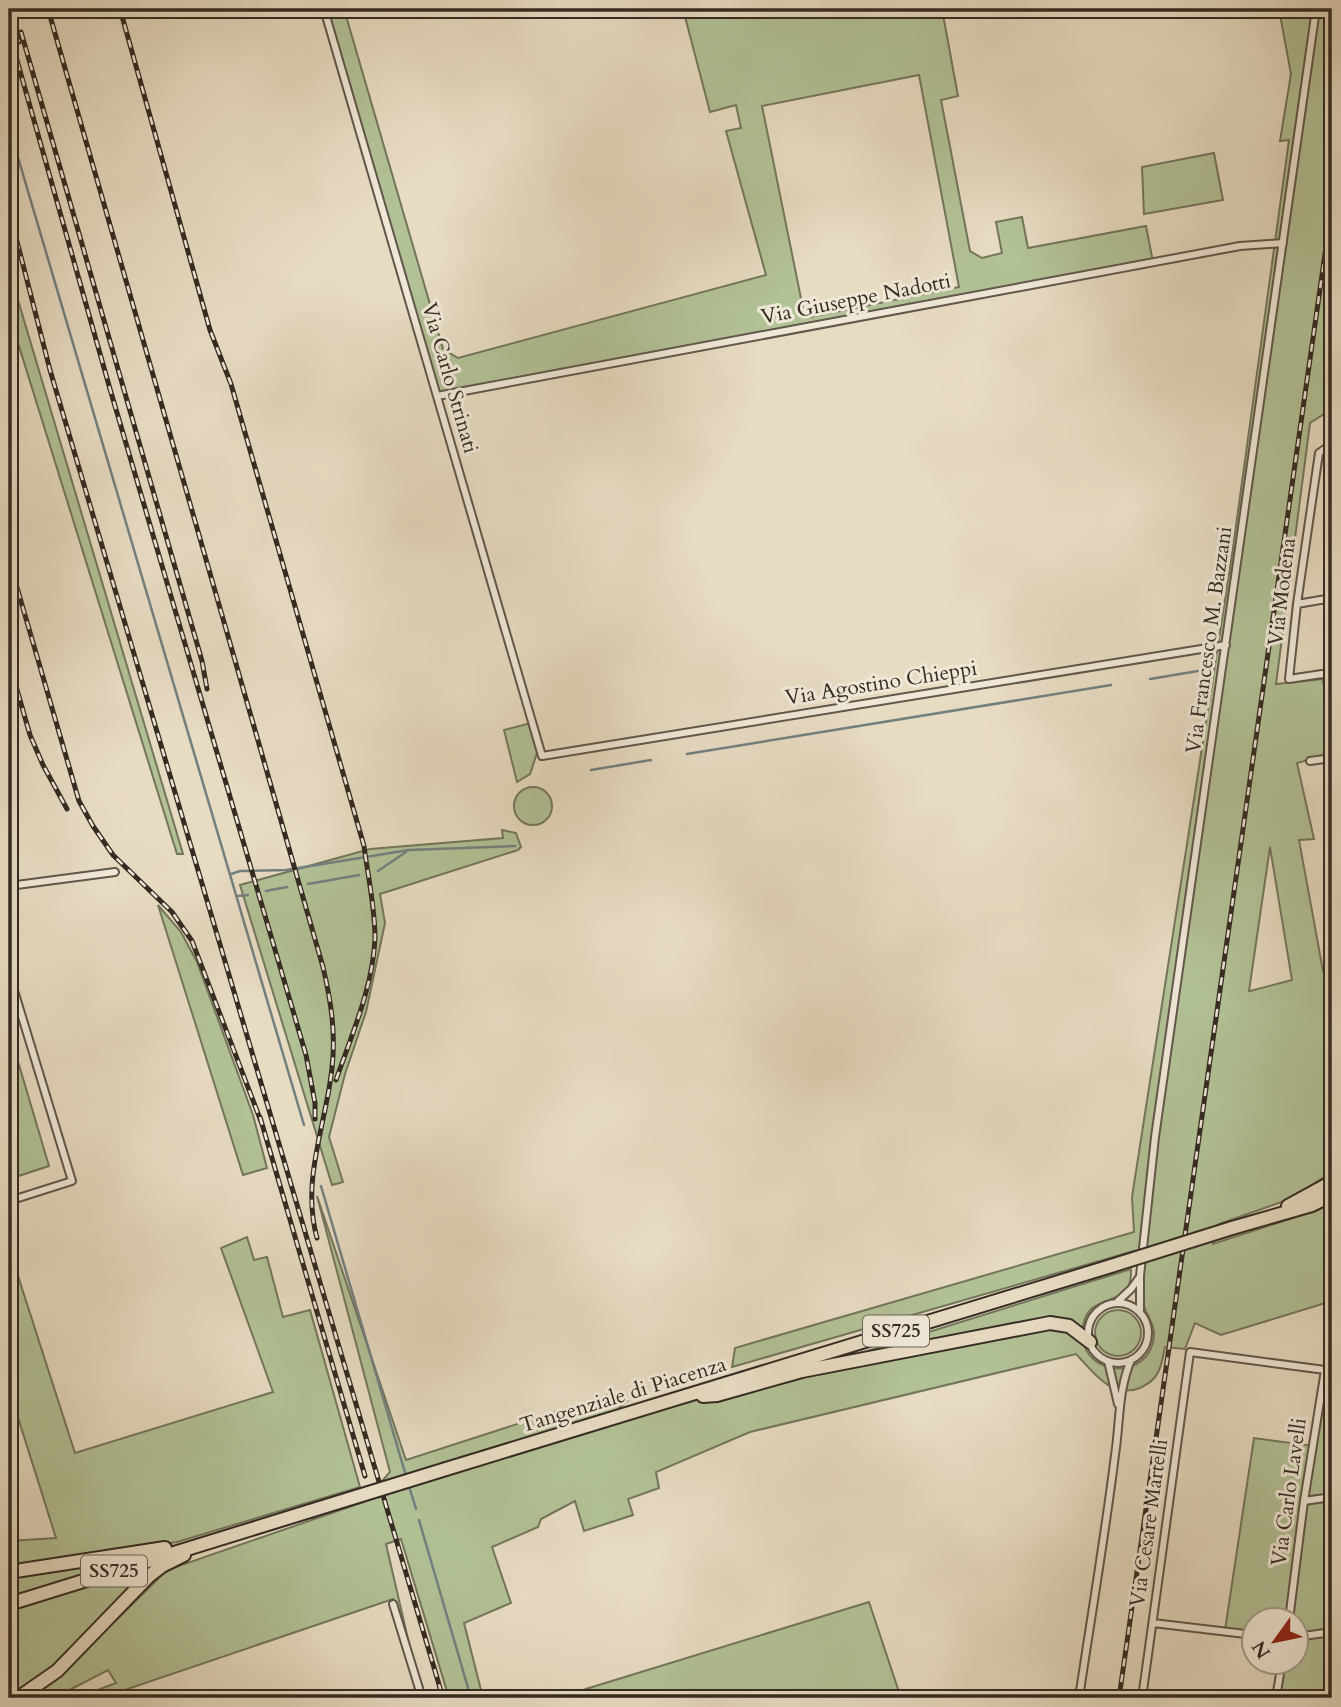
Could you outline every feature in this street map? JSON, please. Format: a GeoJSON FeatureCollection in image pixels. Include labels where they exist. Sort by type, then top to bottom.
{"type":"FeatureCollection","features":[{"type":"Feature","properties":{"kind":"highway","name":"Tangenziale di Piacenza"},"geometry":{"type":"LineString","coordinates":[[1249,1223],[1332,1182]]}},
{"type":"Feature","properties":{"kind":"highway","name":"Tangenziale di Piacenza"},"geometry":{"type":"LineString","coordinates":[[9,1604],[1312,1205],[1332,1195]]}},
{"type":"Feature","properties":{"kind":"highway"},"geometry":{"type":"LineString","coordinates":[[682,1397],[717,1395],[802,1371],[1050,1323],[1069,1326],[1090,1342]]}},
{"type":"Feature","properties":{"kind":"highway"},"geometry":{"type":"LineString","coordinates":[[9,1572],[220,1538]]}},
{"type":"Feature","properties":{"kind":"highway"},"geometry":{"type":"LineString","coordinates":[[18,1698],[57,1671],[149,1576],[162,1566],[220,1538]]}},
{"type":"Feature","properties":{"kind":"street","name":"Via Carlo Strinati"},"geometry":{"type":"LineString","coordinates":[[324,9],[542,757]]}},
{"type":"Feature","properties":{"kind":"street","name":"Via Francesco M. Bazzani"},"geometry":{"type":"LineString","coordinates":[[1140,1313],[1140,1276],[1155,1137],[1317,9]]}},
{"type":"Feature","properties":{"kind":"street","name":"Via Giuseppe Nadotti"},"geometry":{"type":"LineString","coordinates":[[437,396],[1228,248],[1283,243]]}},
{"type":"Feature","properties":{"kind":"street","name":"Via Modena"},"geometry":{"type":"LineString","coordinates":[[1332,444],[1319,453],[1289,679],[1322,674],[1330,676],[1332,709]]}},
{"type":"Feature","properties":{"kind":"street"},"geometry":{"type":"LineString","coordinates":[[1297,604],[1332,598]]}},
{"type":"Feature","properties":{"kind":"street","name":"Via Agostino Chieppi"},"geometry":{"type":"LineString","coordinates":[[542,757],[1226,645]]}},
{"type":"Feature","properties":{"kind":"street"},"geometry":{"type":"LineString","coordinates":[[1310,761],[1332,758]]}},
{"type":"Feature","properties":{"kind":"street"},"geometry":{"type":"LineString","coordinates":[[9,886],[115,872]]}},
{"type":"Feature","properties":{"kind":"street"},"geometry":{"type":"LineString","coordinates":[[9,974],[72,1181],[9,1200]]}},
{"type":"Feature","properties":{"kind":"street"},"geometry":{"type":"LineString","coordinates":[[1116,1303],[1140,1276]]}},
{"type":"Feature","properties":{"kind":"street"},"geometry":{"type":"LineString","coordinates":[[1116,1303],[1125,1304],[1140,1313],[1148,1329],[1148,1338],[1140,1354],[1131,1360],[1116,1363],[1108,1361],[1094,1350],[1090,1342],[1089,1324],[1093,1316],[1107,1305],[1116,1303]]}},
{"type":"Feature","properties":{"kind":"street","name":"Via Cesare Martelli"},"geometry":{"type":"LineString","coordinates":[[1142,1698],[1191,1352],[1329,1370]]}},
{"type":"Feature","properties":{"kind":"street"},"geometry":{"type":"LineString","coordinates":[[1079,1698],[1116,1452],[1119,1407],[1131,1360]]}},
{"type":"Feature","properties":{"kind":"street"},"geometry":{"type":"LineString","coordinates":[[1108,1361],[1119,1407]]}},
{"type":"Feature","properties":{"kind":"street","name":"Via Carlo Lavelli"},"geometry":{"type":"LineString","coordinates":[[1291,1606],[1304,1502],[1329,1370]]}},
{"type":"Feature","properties":{"kind":"street"},"geometry":{"type":"LineString","coordinates":[[1304,1502],[1332,1497]]}},
{"type":"Feature","properties":{"kind":"street"},"geometry":{"type":"LineString","coordinates":[[393,1604],[422,1698]]}},
{"type":"Feature","properties":{"kind":"street"},"geometry":{"type":"LineString","coordinates":[[1153,1623],[1240,1633]]}},
{"type":"Feature","properties":{"kind":"street"},"geometry":{"type":"LineString","coordinates":[[1310,1635],[1332,1632]]}},
{"type":"Feature","properties":{"kind":"street"},"geometry":{"type":"LineString","coordinates":[[1276,1698],[1280,1676]]}},
{"type":"Feature","properties":{"kind":"green space"},"geometry":{"type":"Polygon","coordinates":[[[324,9],[344,9],[443,349],[458,358],[766,275],[726,131],[741,128],[736,105],[710,112],[683,9],[942,9],[958,96],[941,100],[970,251],[982,258],[1002,253],[996,222],[1022,217],[1028,248],[1146,226],[1153,262],[436,397],[324,9]],[[919,75],[762,106],[805,318],[959,287],[919,75]]]}},
{"type":"Feature","properties":{"kind":"green space"},"geometry":{"type":"Polygon","coordinates":[[[1279,9],[1332,9],[1332,409],[1310,423],[1276,684],[1323,679],[1332,754],[1297,763],[1314,839],[1299,840],[1323,971],[1332,970],[1332,1172],[1290,1199],[1219,1224],[1213,1244],[1311,1212],[1332,1201],[1332,1301],[1221,1335],[1195,1323],[1185,1349],[1165,1347],[1156,1376],[1140,1388],[1120,1390],[1112,1387],[1076,1354],[750,1432],[656,1472],[659,1488],[628,1499],[633,1515],[584,1531],[575,1501],[541,1519],[538,1527],[492,1547],[511,1603],[464,1623],[483,1698],[449,1698],[401,1539],[386,1544],[417,1678],[393,1599],[101,1698],[77,1698],[116,1683],[108,1670],[54,1698],[27,1698],[96,1640],[167,1570],[364,1502],[390,1472],[317,1196],[406,1460],[607,1395],[627,1401],[598,1428],[858,1354],[1131,1269],[1130,1283],[1124,1292],[1097,1305],[1086,1316],[1083,1326],[1084,1343],[1090,1356],[1101,1365],[1115,1368],[1129,1367],[1141,1361],[1150,1350],[1154,1330],[1143,1302],[1134,1251],[732,1367],[735,1348],[1134,1232],[1132,1197],[1232,555],[1289,140],[1280,141],[1291,74],[1279,9]],[[1270,847],[1249,991],[1292,980],[1270,847]]]}},
{"type":"Feature","properties":{"kind":"green space"},"geometry":{"type":"Polygon","coordinates":[[[1214,153],[1223,200],[1144,214],[1142,167],[1214,153]]]}},
{"type":"Feature","properties":{"kind":"green space"},"geometry":{"type":"Polygon","coordinates":[[[9,268],[183,854],[177,854],[9,314],[9,268]]]}},
{"type":"Feature","properties":{"kind":"green space"},"geometry":{"type":"Polygon","coordinates":[[[531,723],[538,750],[530,774],[517,782],[504,730],[531,723]]]}},
{"type":"Feature","properties":{"kind":"green space"},"geometry":{"type":"Polygon","coordinates":[[[533,787],[547,792],[552,806],[547,820],[533,825],[519,820],[514,806],[519,792],[533,787]]]}},
{"type":"Feature","properties":{"kind":"green space"},"geometry":{"type":"Polygon","coordinates":[[[502,830],[516,833],[521,847],[518,850],[380,894],[385,923],[366,1012],[345,1074],[329,1137],[343,1182],[332,1185],[240,885],[370,849],[503,838],[502,830]]]}},
{"type":"Feature","properties":{"kind":"green space"},"geometry":{"type":"Polygon","coordinates":[[[158,905],[181,932],[197,962],[253,1115],[267,1168],[243,1175],[158,905]]]}},
{"type":"Feature","properties":{"kind":"green space"},"geometry":{"type":"Polygon","coordinates":[[[9,1031],[49,1166],[9,1179],[9,1031]]]}},
{"type":"Feature","properties":{"kind":"green space"},"geometry":{"type":"Polygon","coordinates":[[[247,1237],[254,1260],[267,1257],[283,1317],[310,1310],[360,1487],[177,1542],[9,1569],[9,1541],[56,1538],[9,1389],[9,1248],[75,1453],[273,1392],[221,1248],[247,1237]]]}},
{"type":"Feature","properties":{"kind":"green space"},"geometry":{"type":"Polygon","coordinates":[[[1118,1310],[1134,1317],[1141,1333],[1134,1349],[1118,1356],[1102,1349],[1095,1333],[1102,1317],[1118,1310]]]}},
{"type":"Feature","properties":{"kind":"green space"},"geometry":{"type":"Polygon","coordinates":[[[1332,1372],[1332,1698],[1278,1698],[1281,1676],[1310,1676],[1310,1606],[1240,1606],[1240,1632],[1225,1630],[1254,1438],[1313,1446],[1323,1374],[1332,1372]]]}},
{"type":"Feature","properties":{"kind":"green space"},"geometry":{"type":"Polygon","coordinates":[[[132,1560],[9,1598],[9,1576],[132,1560]]]}},
{"type":"Feature","properties":{"kind":"green space"},"geometry":{"type":"Polygon","coordinates":[[[151,1567],[51,1669],[9,1698],[9,1611],[151,1567]]]}},
{"type":"Feature","properties":{"kind":"green space"},"geometry":{"type":"Polygon","coordinates":[[[869,1602],[901,1698],[561,1698],[589,1688],[869,1602]]]}},
{"type":"Feature","properties":{"kind":"waterway"},"geometry":{"type":"LineString","coordinates":[[9,127],[304,1125]]}},
{"type":"Feature","properties":{"kind":"waterway"},"geometry":{"type":"LineString","coordinates":[[1150,679],[1198,671]]}},
{"type":"Feature","properties":{"kind":"waterway"},"geometry":{"type":"LineString","coordinates":[[687,754],[1111,685]]}},
{"type":"Feature","properties":{"kind":"waterway"},"geometry":{"type":"LineString","coordinates":[[591,770],[651,760]]}},
{"type":"Feature","properties":{"kind":"waterway"},"geometry":{"type":"LineString","coordinates":[[231,874],[240,871],[286,870],[409,850],[515,846]]}},
{"type":"Feature","properties":{"kind":"waterway"},"geometry":{"type":"LineString","coordinates":[[378,871],[406,852]]}},
{"type":"Feature","properties":{"kind":"waterway"},"geometry":{"type":"LineString","coordinates":[[308,884],[359,875]]}},
{"type":"Feature","properties":{"kind":"waterway"},"geometry":{"type":"LineString","coordinates":[[266,891],[287,887]]}},
{"type":"Feature","properties":{"kind":"waterway"},"geometry":{"type":"LineString","coordinates":[[237,896],[248,895]]}},
{"type":"Feature","properties":{"kind":"waterway"},"geometry":{"type":"LineString","coordinates":[[321,1186],[406,1476]]}},
{"type":"Feature","properties":{"kind":"waterway"},"geometry":{"type":"LineString","coordinates":[[409,1486],[416,1509]]}},
{"type":"Feature","properties":{"kind":"waterway"},"geometry":{"type":"LineString","coordinates":[[419,1520],[471,1698]]}},
{"type":"Feature","properties":{"kind":"railway"},"geometry":{"type":"LineString","coordinates":[[9,9],[19,42]]}},
{"type":"Feature","properties":{"kind":"railway"},"geometry":{"type":"LineString","coordinates":[[48,9],[326,980],[332,1017],[333,1055],[313,1174],[313,1216],[317,1238]]}},
{"type":"Feature","properties":{"kind":"railway"},"geometry":{"type":"LineString","coordinates":[[120,9],[210,330],[231,384],[364,846],[374,915],[373,956],[361,1010],[336,1080]]}},
{"type":"Feature","properties":{"kind":"railway"},"geometry":{"type":"LineString","coordinates":[[9,32],[110,389],[306,1055],[315,1103],[315,1119]]}},
{"type":"Feature","properties":{"kind":"railway"},"geometry":{"type":"LineString","coordinates":[[21,32],[202,661],[207,689]]}},
{"type":"Feature","properties":{"kind":"railway"},"geometry":{"type":"LineString","coordinates":[[1119,1698],[1332,205]]}},
{"type":"Feature","properties":{"kind":"railway"},"geometry":{"type":"LineString","coordinates":[[9,210],[50,370],[443,1698]]}},
{"type":"Feature","properties":{"kind":"railway"},"geometry":{"type":"LineString","coordinates":[[9,560],[79,801],[113,855],[172,912],[192,941],[262,1124]]}},
{"type":"Feature","properties":{"kind":"railway"},"geometry":{"type":"LineString","coordinates":[[9,662],[30,735],[67,809]]}},
{"type":"Feature","properties":{"kind":"railway"},"geometry":{"type":"LineString","coordinates":[[260,1117],[365,1476]]}}]}
